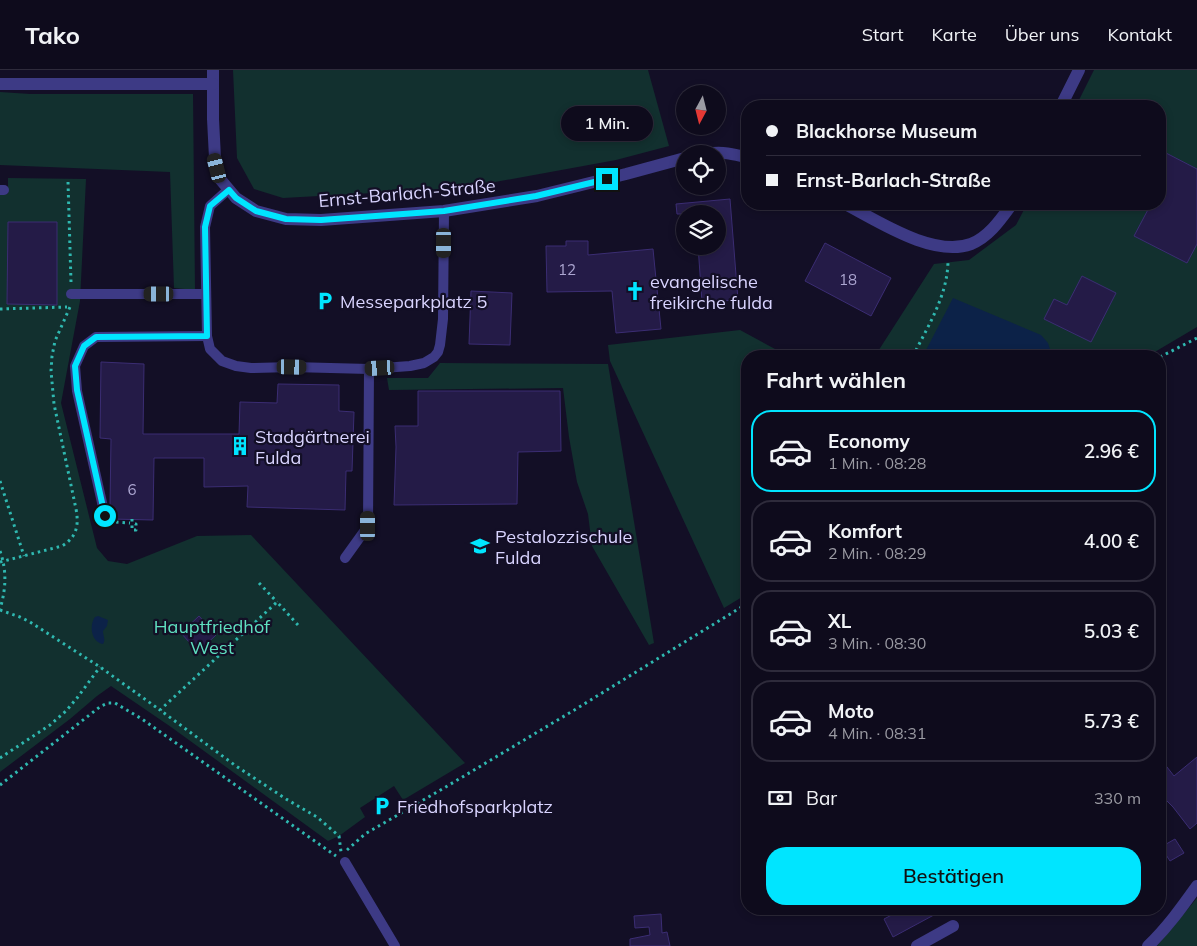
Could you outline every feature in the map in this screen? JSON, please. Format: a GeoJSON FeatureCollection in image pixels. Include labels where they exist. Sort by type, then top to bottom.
{"type":"FeatureCollection","features":[{"type":"Feature","properties":{"kind":"street","name":"Ernst-Barlach-Straße"},"geometry":{"type":"LineString","coordinates":[[213,70],[215,158],[220,178],[236,198],[256,211],[286,219],[321,220],[444,211],[536,196],[676,160]]}},
{"type":"Feature","properties":{"kind":"street"},"geometry":{"type":"LineString","coordinates":[[1064,100],[1079,70]]}},
{"type":"Feature","properties":{"kind":"street"},"geometry":{"type":"LineString","coordinates":[[0,84],[213,84]]}},
{"type":"Feature","properties":{"kind":"street"},"geometry":{"type":"LineString","coordinates":[[726,153],[741,156]]}},
{"type":"Feature","properties":{"kind":"street"},"geometry":{"type":"LineString","coordinates":[[857,210],[912,238],[929,244],[948,247],[972,244],[998,223],[1008,210]]}},
{"type":"Feature","properties":{"kind":"street"},"geometry":{"type":"LineString","coordinates":[[1148,946],[1197,886]]}},
{"type":"Feature","properties":{"kind":"street"},"geometry":{"type":"LineString","coordinates":[[917,946],[953,926]]}},
{"type":"Feature","properties":{"kind":"lane"},"geometry":{"type":"LineString","coordinates":[[229,190],[210,206],[205,227],[207,336],[210,349],[222,361],[236,366],[251,368],[369,369],[410,366],[424,363],[434,357],[438,352],[440,344],[443,319],[444,211]]}},
{"type":"Feature","properties":{"kind":"lane"},"geometry":{"type":"LineString","coordinates":[[71,294],[206,294]]}},
{"type":"Feature","properties":{"kind":"lane"},"geometry":{"type":"LineString","coordinates":[[105,516],[77,390],[75,366],[84,346],[96,337],[207,336]]}},
{"type":"Feature","properties":{"kind":"lane"},"geometry":{"type":"LineString","coordinates":[[345,558],[368,526],[369,369]]}},
{"type":"Feature","properties":{"kind":"lane"},"geometry":{"type":"LineString","coordinates":[[343,859],[395,946]]}},
{"type":"Feature","properties":{"kind":"path"},"geometry":{"type":"LineString","coordinates":[[2,562],[62,546],[73,536],[78,518],[54,404],[51,371],[55,342],[70,307],[68,182]]}},
{"type":"Feature","properties":{"kind":"path"},"geometry":{"type":"LineString","coordinates":[[916,350],[941,298],[948,272],[948,247]]}},
{"type":"Feature","properties":{"kind":"path"},"geometry":{"type":"LineString","coordinates":[[0,309],[70,307]]}},
{"type":"Feature","properties":{"kind":"path"},"geometry":{"type":"LineString","coordinates":[[1166,354],[1197,338]]}},
{"type":"Feature","properties":{"kind":"path"},"geometry":{"type":"LineString","coordinates":[[0,481],[24,556]]}},
{"type":"Feature","properties":{"kind":"path"},"geometry":{"type":"LineString","coordinates":[[132,519],[132,530],[136,530],[136,524],[134,524]]}},
{"type":"Feature","properties":{"kind":"path"},"geometry":{"type":"LineString","coordinates":[[0,551],[5,581],[0,610],[30,622],[100,667],[191,734],[269,788],[317,817],[339,836],[343,859]]}},
{"type":"Feature","properties":{"kind":"path"},"geometry":{"type":"LineString","coordinates":[[259,583],[298,625]]}},
{"type":"Feature","properties":{"kind":"path"},"geometry":{"type":"LineString","coordinates":[[160,710],[277,602]]}},
{"type":"Feature","properties":{"kind":"path"},"geometry":{"type":"LineString","coordinates":[[343,859],[365,834],[576,709],[741,607]]}},
{"type":"Feature","properties":{"kind":"path"},"geometry":{"type":"LineString","coordinates":[[0,758],[66,711],[100,667]]}},
{"type":"Feature","properties":{"kind":"path"},"geometry":{"type":"LineString","coordinates":[[0,785],[101,706],[115,703],[142,719],[323,848],[343,859]]}},
{"type":"Feature","properties":{"kind":"green space"},"geometry":{"type":"Polygon","coordinates":[[[233,70],[648,70],[669,146],[616,160],[462,188],[283,198],[254,189],[237,158],[233,70]]]}},
{"type":"Feature","properties":{"kind":"green space"},"geometry":{"type":"Polygon","coordinates":[[[1094,70],[1197,70],[1197,327],[1158,350],[879,350],[934,264],[969,260],[1016,225],[1024,210],[1166,210],[1166,100],[1079,100],[1094,70]]]}},
{"type":"Feature","properties":{"kind":"green space"},"geometry":{"type":"Polygon","coordinates":[[[0,92],[30,94],[193,94],[195,290],[174,288],[170,172],[0,165],[0,92]]]}},
{"type":"Feature","properties":{"kind":"green space","name":"Hauptfriedhof West"},"geometry":{"type":"Polygon","coordinates":[[[8,178],[86,179],[80,301],[61,403],[97,548],[108,561],[127,564],[197,536],[251,535],[465,763],[403,800],[394,786],[360,808],[365,817],[339,836],[328,841],[171,727],[111,686],[0,772],[0,194],[8,194],[8,178]]]}},
{"type":"Feature","properties":{"kind":"green space"},"geometry":{"type":"Polygon","coordinates":[[[740,330],[777,350],[741,350],[741,598],[724,608],[610,361],[608,345],[740,330]]]}},
{"type":"Feature","properties":{"kind":"green space"},"geometry":{"type":"Polygon","coordinates":[[[440,363],[608,364],[654,643],[649,645],[592,546],[588,514],[577,482],[563,388],[389,390],[387,378],[428,378],[440,363]]]}},
{"type":"Feature","properties":{"kind":"green space"},"geometry":{"type":"Polygon","coordinates":[[[1197,898],[1197,946],[1157,946],[1197,898]]]}},
{"type":"Feature","properties":{"kind":"water"},"geometry":{"type":"Polygon","coordinates":[[[953,298],[1041,335],[1048,343],[1050,350],[926,350],[953,298]]]}},
{"type":"Feature","properties":{"kind":"water"},"geometry":{"type":"Polygon","coordinates":[[[98,616],[108,620],[107,626],[103,631],[103,644],[96,640],[92,633],[93,620],[98,616]]]}},
{"type":"Feature","properties":{"kind":"building"},"geometry":{"type":"Polygon","coordinates":[[[1166,153],[1197,169],[1197,244],[1187,263],[1134,236],[1148,210],[1166,210],[1166,153]]]}},
{"type":"Feature","properties":{"kind":"building"},"geometry":{"type":"Polygon","coordinates":[[[730,199],[738,300],[702,302],[699,255],[726,255],[726,205],[676,204],[730,199]]]}},
{"type":"Feature","properties":{"kind":"building"},"geometry":{"type":"Polygon","coordinates":[[[8,222],[57,222],[57,305],[7,304],[8,222]]]}},
{"type":"Feature","properties":{"kind":"building"},"geometry":{"type":"Polygon","coordinates":[[[566,241],[588,241],[588,255],[653,249],[661,329],[616,333],[612,291],[547,292],[546,246],[566,246],[566,241]]]}},
{"type":"Feature","properties":{"kind":"building"},"geometry":{"type":"Polygon","coordinates":[[[825,243],[891,278],[871,316],[805,281],[825,243]]]}},
{"type":"Feature","properties":{"kind":"building"},"geometry":{"type":"Polygon","coordinates":[[[1082,276],[1116,293],[1091,342],[1044,319],[1054,299],[1067,305],[1082,276]]]}},
{"type":"Feature","properties":{"kind":"building"},"geometry":{"type":"Polygon","coordinates":[[[471,291],[512,293],[510,345],[469,344],[471,291]]]}},
{"type":"Feature","properties":{"kind":"building"},"geometry":{"type":"Polygon","coordinates":[[[101,362],[144,364],[143,434],[239,434],[240,402],[277,403],[278,384],[339,385],[339,411],[354,412],[352,471],[346,471],[345,510],[247,507],[248,486],[204,487],[204,458],[154,458],[153,520],[111,519],[111,439],[100,438],[101,362]]]}},
{"type":"Feature","properties":{"kind":"building"},"geometry":{"type":"Polygon","coordinates":[[[418,391],[560,391],[561,451],[518,452],[517,504],[394,505],[395,426],[418,426],[418,391]]]}},
{"type":"Feature","properties":{"kind":"building"},"geometry":{"type":"Polygon","coordinates":[[[199,616],[216,635],[198,652],[181,633],[199,616]]]}},
{"type":"Feature","properties":{"kind":"building"},"geometry":{"type":"Polygon","coordinates":[[[1197,757],[1197,823],[1190,829],[1166,800],[1166,766],[1174,776],[1197,757]]]}},
{"type":"Feature","properties":{"kind":"building"},"geometry":{"type":"Polygon","coordinates":[[[1175,839],[1184,853],[1170,861],[1166,855],[1166,844],[1175,839]]]}},
{"type":"Feature","properties":{"kind":"building"},"geometry":{"type":"Polygon","coordinates":[[[661,914],[662,933],[667,932],[670,946],[630,946],[630,939],[650,935],[649,927],[635,928],[634,916],[661,914]]]}},
{"type":"Feature","properties":{"kind":"building"},"geometry":{"type":"Polygon","coordinates":[[[892,915],[934,915],[893,937],[884,919],[892,915]]]}},
{"type":"Feature","properties":{"kind":"place","name":"evangelische freikirche fulda"},"geometry":{"type":"Point","coordinates":[635,291]}},
{"type":"Feature","properties":{"kind":"place","name":"Messeparkplatz 5"},"geometry":{"type":"Point","coordinates":[325,301]}},
{"type":"Feature","properties":{"kind":"place","name":"Stadgärtnerei Fulda"},"geometry":{"type":"Point","coordinates":[240,446]}},
{"type":"Feature","properties":{"kind":"place","name":"Pestalozzischule Fulda"},"geometry":{"type":"Point","coordinates":[480,546]}},
{"type":"Feature","properties":{"kind":"place","name":"Friedhofsparkplatz"},"geometry":{"type":"Point","coordinates":[382,806]}},
{"type":"Feature","properties":{"kind":"route"},"geometry":{"type":"LineString","coordinates":[[105,516],[77,390],[75,366],[84,346],[96,337],[207,336],[205,227],[210,206],[229,190],[236,198],[256,211],[286,219],[321,220],[444,211],[536,196],[607,179]]}}]}
